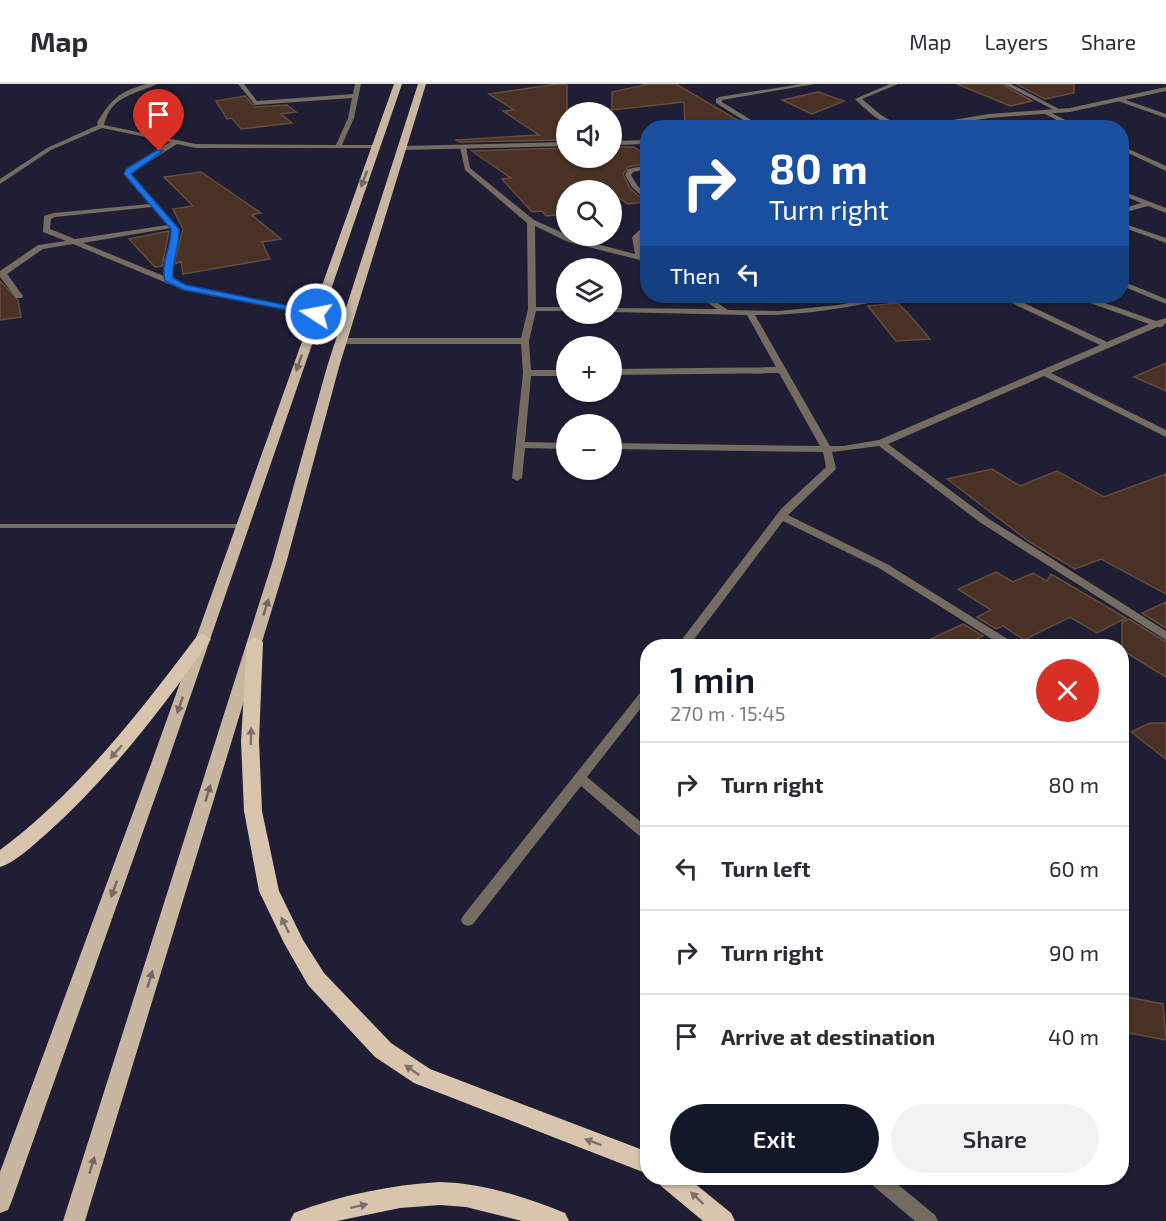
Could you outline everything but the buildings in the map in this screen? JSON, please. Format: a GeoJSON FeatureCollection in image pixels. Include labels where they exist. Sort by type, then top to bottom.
{"type":"FeatureCollection","features":[{"type":"Feature","properties":{"kind":"highway"},"geometry":{"type":"LineString","coordinates":[[0,860],[27,841],[114,756],[203,639]]}},
{"type":"Feature","properties":{"kind":"highway"},"geometry":{"type":"LineString","coordinates":[[255,642],[250,741],[253,811],[269,891],[294,943],[316,979],[384,1050],[422,1076],[640,1160]]}},
{"type":"Feature","properties":{"kind":"highway"},"geometry":{"type":"LineString","coordinates":[[678,1185],[722,1221]]}},
{"type":"Feature","properties":{"kind":"highway"},"geometry":{"type":"LineString","coordinates":[[303,1221],[316,1215],[395,1198],[458,1194],[556,1221]]}},
{"type":"Feature","properties":{"kind":"main road"},"geometry":{"type":"LineString","coordinates":[[0,1203],[244,526],[398,84]]}},
{"type":"Feature","properties":{"kind":"main road"},"geometry":{"type":"LineString","coordinates":[[74,1221],[255,642],[342,341],[422,84]]}},
{"type":"Feature","properties":{"kind":"street"},"geometry":{"type":"LineString","coordinates":[[101,126],[100,123],[113,101],[139,87],[154,84]]}},
{"type":"Feature","properties":{"kind":"street"},"geometry":{"type":"LineString","coordinates":[[241,84],[255,103],[356,96]]}},
{"type":"Feature","properties":{"kind":"street"},"geometry":{"type":"LineString","coordinates":[[338,147],[351,118],[358,84]]}},
{"type":"Feature","properties":{"kind":"street"},"geometry":{"type":"LineString","coordinates":[[771,84],[771,87],[781,89]]}},
{"type":"Feature","properties":{"kind":"street"},"geometry":{"type":"LineString","coordinates":[[747,120],[727,109],[719,102],[719,99],[812,84]]}},
{"type":"Feature","properties":{"kind":"street"},"geometry":{"type":"LineString","coordinates":[[886,120],[858,99],[895,84]]}},
{"type":"Feature","properties":{"kind":"street"},"geometry":{"type":"LineString","coordinates":[[1007,84],[1060,111]]}},
{"type":"Feature","properties":{"kind":"street"},"geometry":{"type":"LineString","coordinates":[[962,120],[1060,111],[1166,89]]}},
{"type":"Feature","properties":{"kind":"street"},"geometry":{"type":"LineString","coordinates":[[1120,100],[1166,116]]}},
{"type":"Feature","properties":{"kind":"street"},"geometry":{"type":"LineString","coordinates":[[1046,112],[1062,120]]}},
{"type":"Feature","properties":{"kind":"street"},"geometry":{"type":"LineString","coordinates":[[0,182],[49,149],[101,126],[175,142],[212,147],[375,147]]}},
{"type":"Feature","properties":{"kind":"street"},"geometry":{"type":"LineString","coordinates":[[168,279],[168,261],[176,235],[156,205],[127,174],[129,170],[175,142]]}},
{"type":"Feature","properties":{"kind":"street"},"geometry":{"type":"LineString","coordinates":[[622,143],[640,142]]}},
{"type":"Feature","properties":{"kind":"street"},"geometry":{"type":"LineString","coordinates":[[402,148],[556,144]]}},
{"type":"Feature","properties":{"kind":"street"},"geometry":{"type":"LineString","coordinates":[[464,147],[466,169],[531,222],[571,240],[640,258]]}},
{"type":"Feature","properties":{"kind":"street"},"geometry":{"type":"LineString","coordinates":[[1129,151],[1166,169]]}},
{"type":"Feature","properties":{"kind":"street"},"geometry":{"type":"LineString","coordinates":[[640,168],[630,170],[628,175],[640,192]]}},
{"type":"Feature","properties":{"kind":"street"},"geometry":{"type":"LineString","coordinates":[[1129,196],[1166,211]]}},
{"type":"Feature","properties":{"kind":"street"},"geometry":{"type":"LineString","coordinates":[[1129,209],[1147,204]]}},
{"type":"Feature","properties":{"kind":"street"},"geometry":{"type":"LineString","coordinates":[[156,205],[47,218],[46,230],[184,287],[316,314]]}},
{"type":"Feature","properties":{"kind":"street"},"geometry":{"type":"LineString","coordinates":[[517,478],[527,374],[525,341],[532,309],[531,222]]}},
{"type":"Feature","properties":{"kind":"street"},"geometry":{"type":"LineString","coordinates":[[19,296],[2,275],[35,249],[172,226]]}},
{"type":"Feature","properties":{"kind":"street"},"geometry":{"type":"LineString","coordinates":[[1129,228],[1166,241]]}},
{"type":"Feature","properties":{"kind":"street"},"geometry":{"type":"LineString","coordinates":[[640,233],[636,237],[640,248]]}},
{"type":"Feature","properties":{"kind":"street"},"geometry":{"type":"LineString","coordinates":[[1129,286],[1166,302]]}},
{"type":"Feature","properties":{"kind":"street"},"geometry":{"type":"LineString","coordinates":[[712,303],[726,312]]}},
{"type":"Feature","properties":{"kind":"street"},"geometry":{"type":"LineString","coordinates":[[622,310],[779,313],[859,303]]}},
{"type":"Feature","properties":{"kind":"street"},"geometry":{"type":"LineString","coordinates":[[1019,303],[1108,346]]}},
{"type":"Feature","properties":{"kind":"street"},"geometry":{"type":"LineString","coordinates":[[1100,303],[1163,324]]}},
{"type":"Feature","properties":{"kind":"street"},"geometry":{"type":"LineString","coordinates":[[532,309],[556,309]]}},
{"type":"Feature","properties":{"kind":"street"},"geometry":{"type":"LineString","coordinates":[[687,639],[782,516],[831,468],[827,449],[750,313]]}},
{"type":"Feature","properties":{"kind":"street"},"geometry":{"type":"LineString","coordinates":[[622,446],[827,449],[881,443],[1163,324]]}},
{"type":"Feature","properties":{"kind":"street"},"geometry":{"type":"LineString","coordinates":[[342,341],[525,341]]}},
{"type":"Feature","properties":{"kind":"street"},"geometry":{"type":"LineString","coordinates":[[622,372],[782,370]]}},
{"type":"Feature","properties":{"kind":"street"},"geometry":{"type":"LineString","coordinates":[[527,374],[556,373]]}},
{"type":"Feature","properties":{"kind":"street"},"geometry":{"type":"LineString","coordinates":[[1045,373],[1166,434]]}},
{"type":"Feature","properties":{"kind":"street"},"geometry":{"type":"LineString","coordinates":[[881,443],[985,521],[1166,636]]}},
{"type":"Feature","properties":{"kind":"street"},"geometry":{"type":"LineString","coordinates":[[520,445],[556,446]]}},
{"type":"Feature","properties":{"kind":"street"},"geometry":{"type":"LineString","coordinates":[[782,516],[883,566],[999,639]]}},
{"type":"Feature","properties":{"kind":"street"},"geometry":{"type":"LineString","coordinates":[[468,920],[640,701]]}},
{"type":"Feature","properties":{"kind":"street"},"geometry":{"type":"LineString","coordinates":[[580,778],[640,829]]}},
{"type":"Feature","properties":{"kind":"street"},"geometry":{"type":"LineString","coordinates":[[885,1185],[929,1221]]}},
{"type":"Feature","properties":{"kind":"lane"},"geometry":{"type":"LineString","coordinates":[[0,526],[244,526]]}},
{"type":"Feature","properties":{"kind":"route"},"geometry":{"type":"LineString","coordinates":[[159,151],[129,170],[127,174],[175,229],[176,240],[169,255],[168,279],[184,287],[316,314]]}}]}
